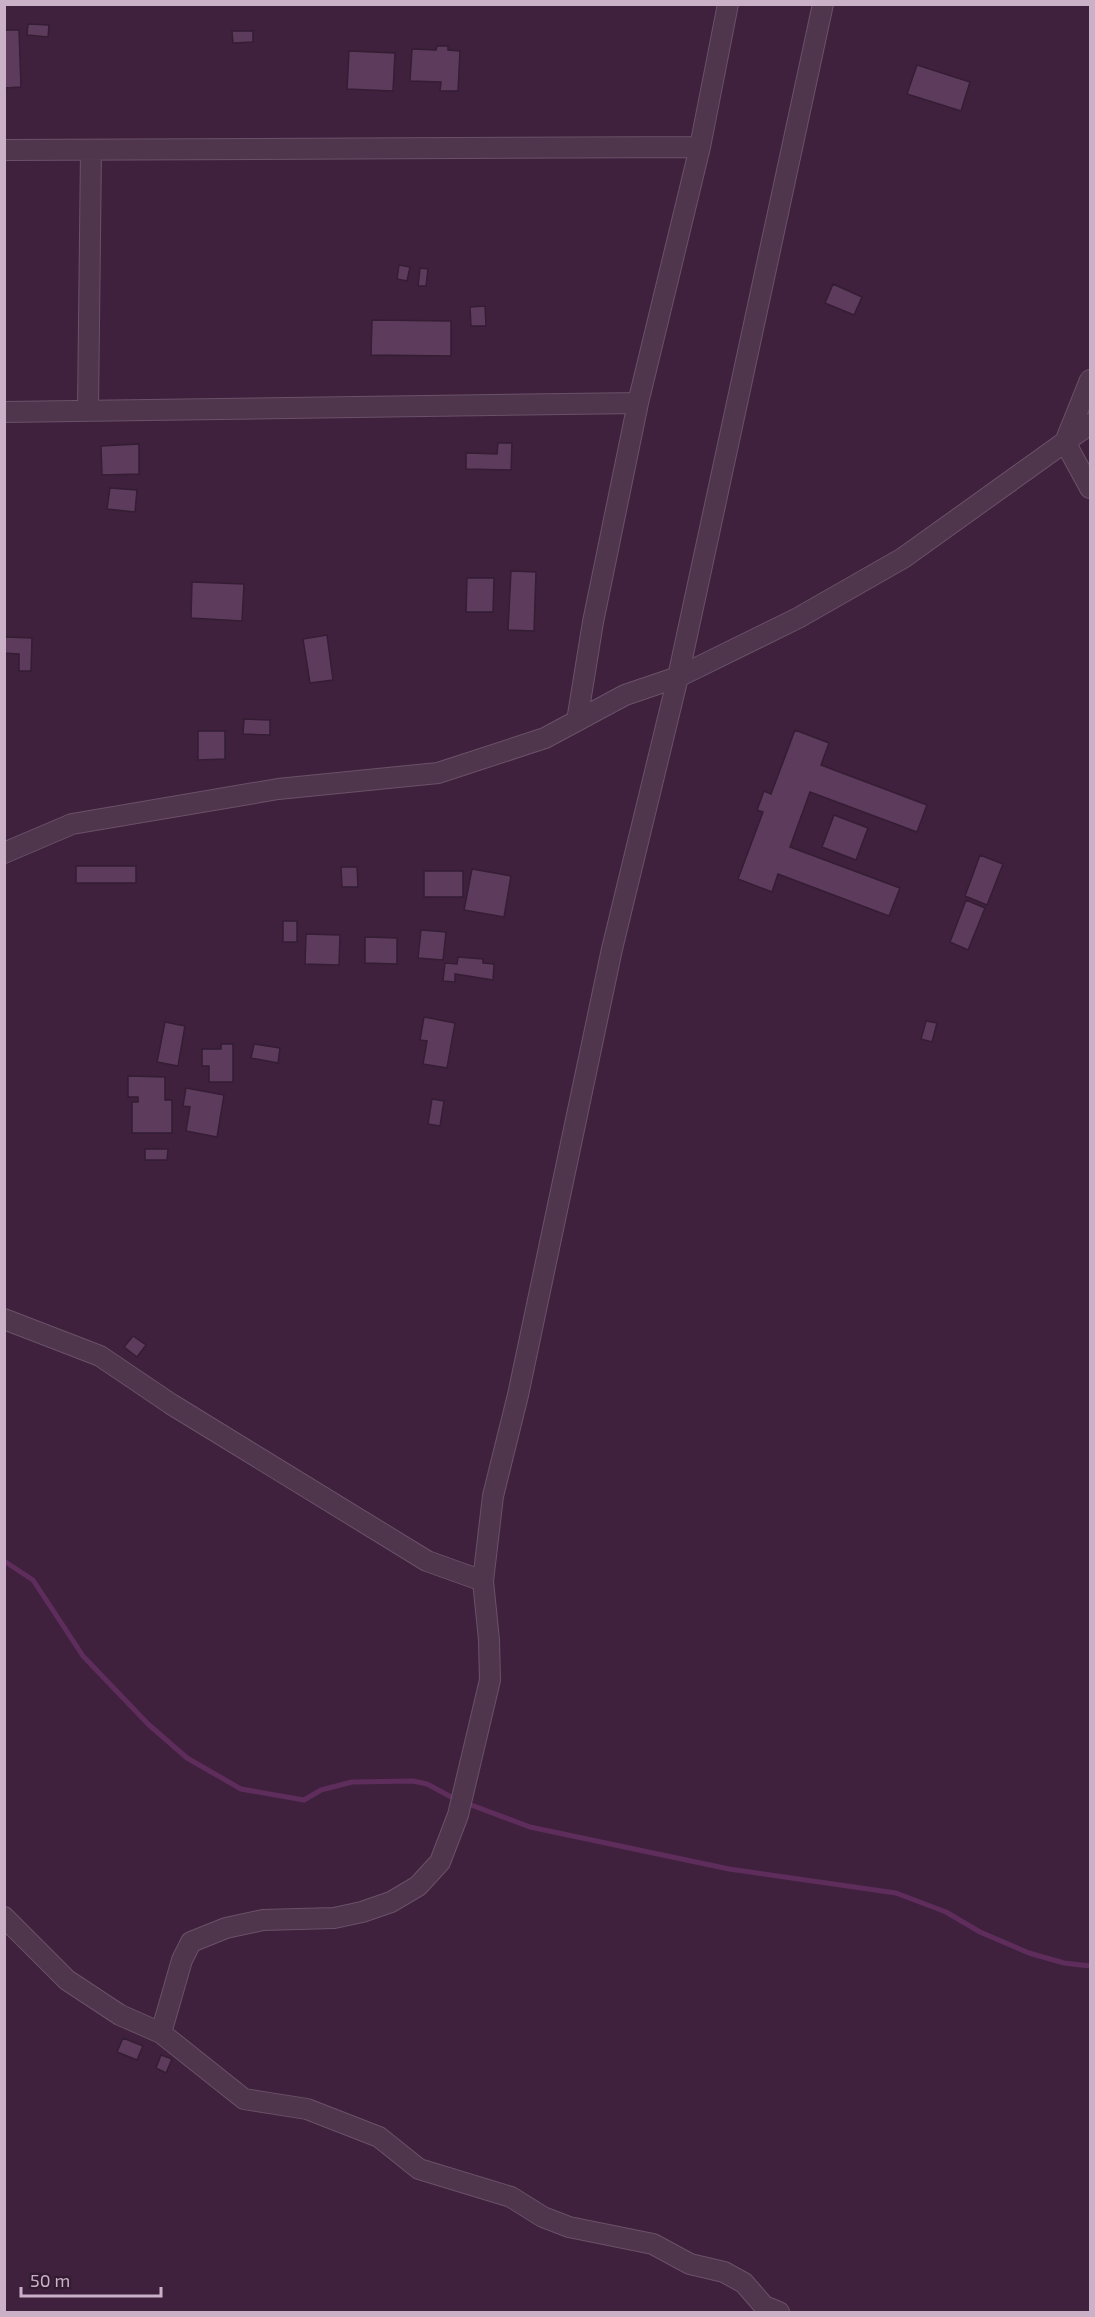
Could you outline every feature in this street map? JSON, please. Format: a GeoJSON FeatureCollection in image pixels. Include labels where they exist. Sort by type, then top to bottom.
{"type":"FeatureCollection","features":[{"type":"Feature","properties":{"kind":"street"},"geometry":{"type":"LineString","coordinates":[[577,720],[595,611],[638,403],[700,147],[728,4]]}},
{"type":"Feature","properties":{"kind":"street"},"geometry":{"type":"LineString","coordinates":[[161,2033],[182,1960],[191,1942],[226,1928],[263,1920],[334,1918],[391,1902],[418,1886],[440,1862],[461,1805],[490,1680],[489,1640],[483,1581],[493,1496],[518,1395],[612,949],[678,677],[823,4]]}},
{"type":"Feature","properties":{"kind":"street"},"geometry":{"type":"LineString","coordinates":[[4,150],[700,147]]}},
{"type":"Feature","properties":{"kind":"street"},"geometry":{"type":"LineString","coordinates":[[88,409],[91,150]]}},
{"type":"Feature","properties":{"kind":"street"},"geometry":{"type":"LineString","coordinates":[[1065,442],[1090,380]]}},
{"type":"Feature","properties":{"kind":"street"},"geometry":{"type":"LineString","coordinates":[[4,412],[88,409],[638,403]]}},
{"type":"Feature","properties":{"kind":"street"},"geometry":{"type":"LineString","coordinates":[[4,853],[72,824],[278,789],[438,773],[545,738],[625,695],[678,677],[798,618],[903,558],[1090,424]]}},
{"type":"Feature","properties":{"kind":"street"},"geometry":{"type":"LineString","coordinates":[[1065,442],[1090,488]]}},
{"type":"Feature","properties":{"kind":"street"},"geometry":{"type":"LineString","coordinates":[[4,1319],[100,1356],[171,1404],[427,1561],[483,1581]]}},
{"type":"Feature","properties":{"kind":"street"},"geometry":{"type":"LineString","coordinates":[[4,1917],[68,1980],[120,2015],[161,2033],[244,2099],[307,2109],[379,2137],[418,2169],[511,2196],[543,2217],[569,2227],[653,2244],[690,2265],[724,2272],[744,2283],[764,2306],[779,2313]]}},
{"type":"Feature","properties":{"kind":"building"},"geometry":{"type":"Polygon","coordinates":[[[28,24],[49,25],[48,37],[27,35],[28,24]]]}},
{"type":"Feature","properties":{"kind":"building"},"geometry":{"type":"Polygon","coordinates":[[[4,30],[19,30],[21,87],[4,88],[4,30]]]}},
{"type":"Feature","properties":{"kind":"building"},"geometry":{"type":"Polygon","coordinates":[[[232,31],[253,31],[253,42],[233,43],[232,31]]]}},
{"type":"Feature","properties":{"kind":"building"},"geometry":{"type":"Polygon","coordinates":[[[437,46],[448,46],[448,50],[460,51],[458,91],[440,91],[441,82],[410,81],[412,49],[436,50],[437,46]]]}},
{"type":"Feature","properties":{"kind":"building"},"geometry":{"type":"Polygon","coordinates":[[[349,51],[395,53],[393,91],[347,89],[349,51]]]}},
{"type":"Feature","properties":{"kind":"building"},"geometry":{"type":"Polygon","coordinates":[[[917,65],[970,82],[961,111],[907,94],[917,65]]]}},
{"type":"Feature","properties":{"kind":"building"},"geometry":{"type":"Polygon","coordinates":[[[399,265],[410,267],[407,281],[397,279],[399,265]]]}},
{"type":"Feature","properties":{"kind":"building"},"geometry":{"type":"Polygon","coordinates":[[[420,268],[428,269],[426,286],[418,286],[420,268]]]}},
{"type":"Feature","properties":{"kind":"building"},"geometry":{"type":"Polygon","coordinates":[[[833,284],[862,297],[854,315],[825,303],[833,284]]]}},
{"type":"Feature","properties":{"kind":"building"},"geometry":{"type":"Polygon","coordinates":[[[485,306],[486,326],[471,326],[470,307],[485,306]]]}},
{"type":"Feature","properties":{"kind":"building"},"geometry":{"type":"Polygon","coordinates":[[[372,320],[451,321],[451,356],[371,355],[372,320]]]}},
{"type":"Feature","properties":{"kind":"building"},"geometry":{"type":"Polygon","coordinates":[[[498,443],[512,443],[511,470],[466,469],[466,453],[497,454],[498,443]]]}},
{"type":"Feature","properties":{"kind":"building"},"geometry":{"type":"Polygon","coordinates":[[[139,444],[139,474],[102,475],[101,446],[139,444]]]}},
{"type":"Feature","properties":{"kind":"building"},"geometry":{"type":"Polygon","coordinates":[[[110,488],[137,490],[135,512],[107,509],[110,488]]]}},
{"type":"Feature","properties":{"kind":"building"},"geometry":{"type":"Polygon","coordinates":[[[511,571],[536,572],[534,631],[508,630],[511,571]]]}},
{"type":"Feature","properties":{"kind":"building"},"geometry":{"type":"Polygon","coordinates":[[[467,578],[494,578],[493,612],[466,612],[467,578]]]}},
{"type":"Feature","properties":{"kind":"building"},"geometry":{"type":"Polygon","coordinates":[[[192,582],[244,584],[242,621],[191,618],[192,582]]]}},
{"type":"Feature","properties":{"kind":"building"},"geometry":{"type":"Polygon","coordinates":[[[327,635],[333,680],[310,683],[303,639],[327,635]]]}},
{"type":"Feature","properties":{"kind":"building"},"geometry":{"type":"Polygon","coordinates":[[[4,637],[32,638],[31,671],[19,671],[19,654],[4,653],[4,637]]]}},
{"type":"Feature","properties":{"kind":"building"},"geometry":{"type":"Polygon","coordinates":[[[244,719],[270,720],[270,735],[243,734],[244,719]]]}},
{"type":"Feature","properties":{"kind":"building"},"geometry":{"type":"Polygon","coordinates":[[[795,730],[829,743],[821,765],[927,805],[917,832],[810,792],[790,847],[900,888],[889,916],[778,874],[772,892],[738,879],[763,812],[757,810],[764,791],[771,794],[795,730]]]}},
{"type":"Feature","properties":{"kind":"building"},"geometry":{"type":"Polygon","coordinates":[[[198,731],[225,731],[225,759],[198,760],[198,731]]]}},
{"type":"Feature","properties":{"kind":"building"},"geometry":{"type":"Polygon","coordinates":[[[834,815],[868,828],[856,860],[822,847],[834,815]]]}},
{"type":"Feature","properties":{"kind":"building"},"geometry":{"type":"Polygon","coordinates":[[[980,855],[1003,864],[987,905],[965,896],[980,855]]]}},
{"type":"Feature","properties":{"kind":"building"},"geometry":{"type":"Polygon","coordinates":[[[76,866],[136,866],[136,883],[76,883],[76,866]]]}},
{"type":"Feature","properties":{"kind":"building"},"geometry":{"type":"Polygon","coordinates":[[[341,867],[357,867],[358,887],[342,887],[341,867]]]}},
{"type":"Feature","properties":{"kind":"building"},"geometry":{"type":"Polygon","coordinates":[[[472,869],[511,876],[504,917],[464,910],[472,869]]]}},
{"type":"Feature","properties":{"kind":"building"},"geometry":{"type":"Polygon","coordinates":[[[424,871],[463,871],[463,897],[424,897],[424,871]]]}},
{"type":"Feature","properties":{"kind":"building"},"geometry":{"type":"Polygon","coordinates":[[[966,900],[985,908],[968,950],[950,942],[966,900]]]}},
{"type":"Feature","properties":{"kind":"building"},"geometry":{"type":"Polygon","coordinates":[[[283,921],[297,921],[297,942],[283,942],[283,921]]]}},
{"type":"Feature","properties":{"kind":"building"},"geometry":{"type":"Polygon","coordinates":[[[421,930],[446,932],[443,960],[418,958],[421,930]]]}},
{"type":"Feature","properties":{"kind":"building"},"geometry":{"type":"Polygon","coordinates":[[[306,934],[340,935],[339,965],[305,964],[306,934]]]}},
{"type":"Feature","properties":{"kind":"building"},"geometry":{"type":"Polygon","coordinates":[[[365,937],[397,938],[397,964],[365,963],[365,937]]]}},
{"type":"Feature","properties":{"kind":"building"},"geometry":{"type":"Polygon","coordinates":[[[458,957],[483,959],[483,963],[494,964],[493,980],[455,974],[455,982],[443,981],[445,963],[457,964],[458,957]]]}},
{"type":"Feature","properties":{"kind":"building"},"geometry":{"type":"Polygon","coordinates":[[[424,1017],[455,1023],[447,1068],[423,1064],[427,1041],[420,1040],[424,1017]]]}},
{"type":"Feature","properties":{"kind":"building"},"geometry":{"type":"Polygon","coordinates":[[[926,1021],[937,1023],[932,1042],[921,1039],[926,1021]]]}},
{"type":"Feature","properties":{"kind":"building"},"geometry":{"type":"Polygon","coordinates":[[[165,1022],[185,1026],[178,1066],[157,1062],[165,1022]]]}},
{"type":"Feature","properties":{"kind":"building"},"geometry":{"type":"Polygon","coordinates":[[[221,1044],[233,1044],[233,1082],[209,1082],[209,1066],[202,1066],[202,1049],[221,1049],[221,1044]]]}},
{"type":"Feature","properties":{"kind":"building"},"geometry":{"type":"Polygon","coordinates":[[[254,1044],[280,1048],[278,1063],[251,1058],[254,1044]]]}},
{"type":"Feature","properties":{"kind":"building"},"geometry":{"type":"Polygon","coordinates":[[[128,1076],[165,1077],[165,1100],[172,1100],[172,1133],[132,1133],[132,1102],[138,1102],[138,1097],[128,1097],[128,1076]]]}},
{"type":"Feature","properties":{"kind":"building"},"geometry":{"type":"Polygon","coordinates":[[[186,1088],[224,1095],[217,1137],[186,1131],[190,1107],[183,1106],[186,1088]]]}},
{"type":"Feature","properties":{"kind":"building"},"geometry":{"type":"Polygon","coordinates":[[[432,1099],[444,1101],[440,1126],[428,1124],[432,1099]]]}},
{"type":"Feature","properties":{"kind":"building"},"geometry":{"type":"Polygon","coordinates":[[[145,1149],[168,1149],[167,1160],[145,1160],[145,1149]]]}},
{"type":"Feature","properties":{"kind":"building"},"geometry":{"type":"Polygon","coordinates":[[[133,1336],[146,1345],[137,1357],[124,1347],[133,1336]]]}},
{"type":"Feature","properties":{"kind":"building"},"geometry":{"type":"Polygon","coordinates":[[[123,2038],[143,2046],[137,2060],[117,2052],[123,2038]]]}},
{"type":"Feature","properties":{"kind":"building"},"geometry":{"type":"Polygon","coordinates":[[[161,2055],[172,2059],[166,2073],[156,2068],[161,2055]]]}},
{"type":"Feature","properties":{"kind":"waterway"},"geometry":{"type":"LineString","coordinates":[[4,1561],[33,1580],[83,1656],[148,1724],[187,1758],[241,1789],[304,1800],[321,1790],[352,1782],[413,1781],[427,1784],[455,1799],[530,1827],[729,1869],[896,1893],[946,1912],[980,1932],[1029,1953],[1064,1963],[1090,1966]]}}]}
